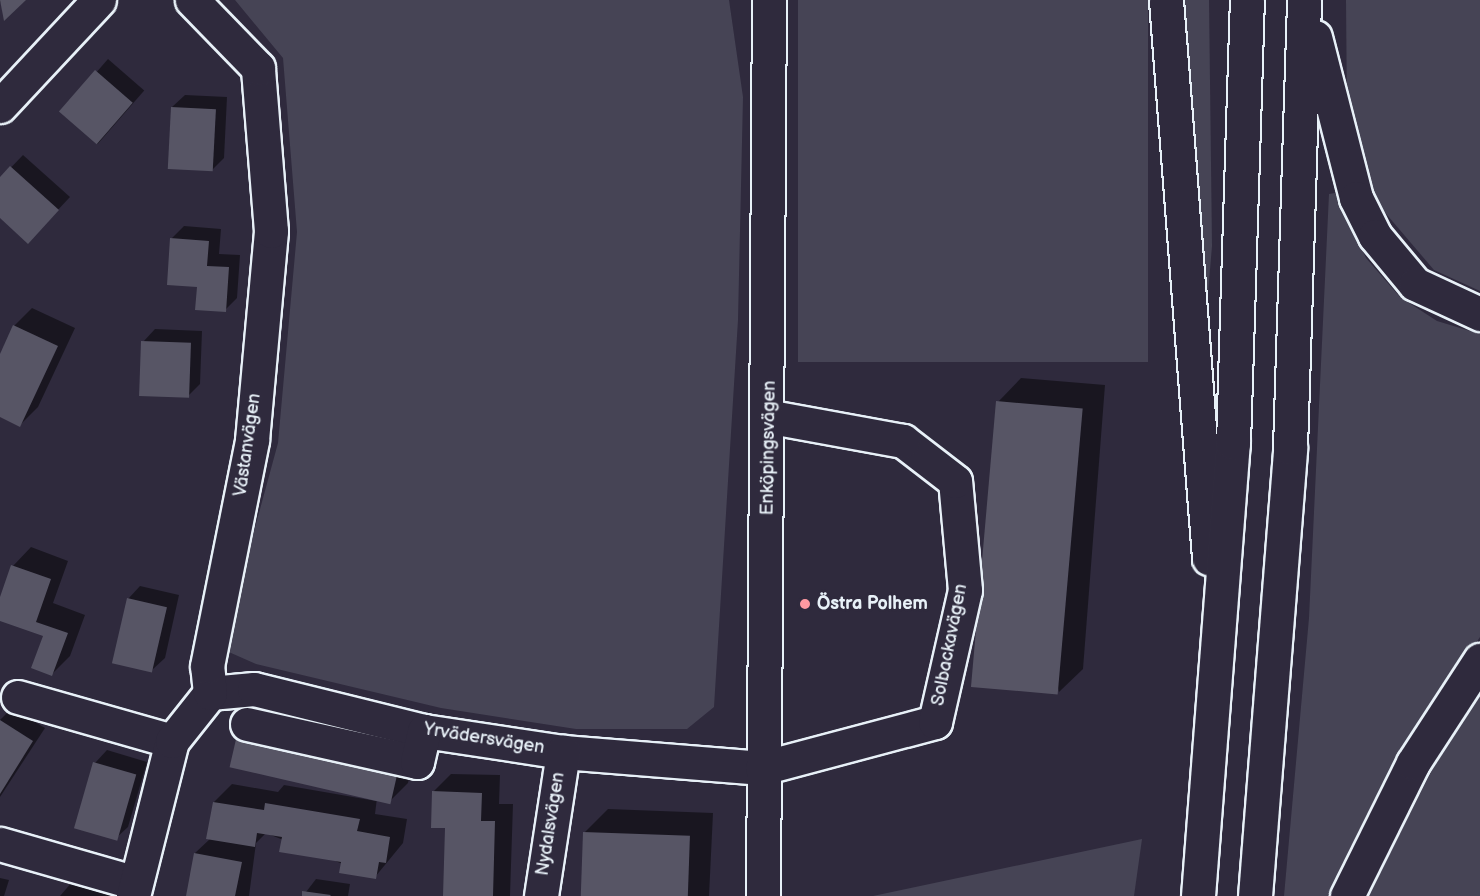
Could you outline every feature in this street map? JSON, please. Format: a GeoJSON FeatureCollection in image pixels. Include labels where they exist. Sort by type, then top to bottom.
{"type":"FeatureCollection","features":[{"type":"Feature","properties":{"kind":"main road"},"geometry":{"type":"LineString","coordinates":[[0,106],[99,0]]}},
{"type":"Feature","properties":{"kind":"main road","name":"Västanvägen"},"geometry":{"type":"LineString","coordinates":[[192,0],[258,68],[271,231],[252,440],[207,666],[210,693]]}},
{"type":"Feature","properties":{"kind":"main road","name":"Enköpingsvägen"},"geometry":{"type":"LineString","coordinates":[[764,896],[762,768],[771,417],[769,0]]}},
{"type":"Feature","properties":{"kind":"main road"},"geometry":{"type":"LineString","coordinates":[[1166,0],[1219,670]]}},
{"type":"Feature","properties":{"kind":"main road"},"geometry":{"type":"LineString","coordinates":[[1198,896],[1219,670],[1244,219],[1247,0]]}},
{"type":"Feature","properties":{"kind":"main road"},"geometry":{"type":"LineString","coordinates":[[1305,0],[1356,198],[1375,236],[1414,284],[1480,314]]}},
{"type":"Feature","properties":{"kind":"main road"},"geometry":{"type":"LineString","coordinates":[[1255,896],[1290,448],[1305,0]]}},
{"type":"Feature","properties":{"kind":"main road","name":"Solbackavägen"},"geometry":{"type":"LineString","coordinates":[[762,768],[935,722],[965,590],[955,481],[903,441],[771,417]]}},
{"type":"Feature","properties":{"kind":"main road"},"geometry":{"type":"LineString","coordinates":[[1347,896],[1413,763],[1480,660]]}},
{"type":"Feature","properties":{"kind":"main road","name":"Yrvädersvägen"},"geometry":{"type":"LineString","coordinates":[[210,693],[254,689],[424,731],[563,752],[762,768]]}},
{"type":"Feature","properties":{"kind":"main road"},"geometry":{"type":"LineString","coordinates":[[0,844],[134,890],[172,741],[210,693]]}},
{"type":"Feature","properties":{"kind":"main road"},"geometry":{"type":"LineString","coordinates":[[18,698],[172,741]]}},
{"type":"Feature","properties":{"kind":"main road"},"geometry":{"type":"LineString","coordinates":[[247,724],[417,762],[424,731]]}},
{"type":"Feature","properties":{"kind":"main road","name":"Nydalsvägen"},"geometry":{"type":"LineString","coordinates":[[541,896],[563,752]]}},
{"type":"Feature","properties":{"kind":"shaded area"},"geometry":{"type":"Polygon","coordinates":[[[235,0],[729,0],[743,97],[738,320],[714,707],[687,729],[576,729],[441,708],[256,664],[222,649],[278,443],[297,232],[283,58],[235,0]]]}},
{"type":"Feature","properties":{"kind":"shaded area"},"geometry":{"type":"Polygon","coordinates":[[[798,0],[1148,0],[1148,362],[798,362],[798,0]]]}},
{"type":"Feature","properties":{"kind":"shaded area"},"geometry":{"type":"Polygon","coordinates":[[[1178,0],[1209,0],[1212,246],[1206,317],[1178,0]]]}},
{"type":"Feature","properties":{"kind":"shaded area"},"geometry":{"type":"Polygon","coordinates":[[[1346,0],[1480,0],[1480,291],[1434,270],[1376,202],[1347,112],[1346,0]]]}},
{"type":"Feature","properties":{"kind":"shaded area"},"geometry":{"type":"Polygon","coordinates":[[[1335,193],[1366,258],[1400,297],[1437,321],[1480,334],[1480,637],[1402,753],[1332,896],[1284,896],[1309,618],[1329,194],[1335,193]]]}},
{"type":"Feature","properties":{"kind":"shaded area"},"geometry":{"type":"Polygon","coordinates":[[[1480,691],[1480,896],[1368,896],[1454,727],[1480,691]]]}},
{"type":"Feature","properties":{"kind":"shaded area"},"geometry":{"type":"Polygon","coordinates":[[[1142,839],[1134,896],[873,896],[1142,839]]]}},
{"type":"Feature","properties":{"kind":"building"},"geometry":{"type":"Polygon","coordinates":[[[0,0],[26,0],[4,21],[0,0]]]}},
{"type":"Feature","properties":{"kind":"building"},"geometry":{"type":"Polygon","coordinates":[[[95,70],[133,103],[97,144],[59,112],[95,70]]]}},
{"type":"Feature","properties":{"kind":"building"},"geometry":{"type":"Polygon","coordinates":[[[171,107],[216,109],[213,171],[168,169],[171,107]]]}},
{"type":"Feature","properties":{"kind":"building"},"geometry":{"type":"Polygon","coordinates":[[[10,166],[59,210],[28,244],[0,218],[0,177],[10,166]]]}},
{"type":"Feature","properties":{"kind":"building"},"geometry":{"type":"Polygon","coordinates":[[[170,238],[209,241],[207,266],[229,267],[226,312],[195,310],[197,287],[167,285],[170,238]]]}},
{"type":"Feature","properties":{"kind":"building"},"geometry":{"type":"Polygon","coordinates":[[[13,325],[58,346],[20,427],[0,417],[0,354],[13,325]]]}},
{"type":"Feature","properties":{"kind":"building"},"geometry":{"type":"Polygon","coordinates":[[[141,341],[191,343],[189,398],[139,396],[141,341]]]}},
{"type":"Feature","properties":{"kind":"building"},"geometry":{"type":"Polygon","coordinates":[[[996,401],[1083,409],[1058,694],[971,687],[996,401]]]}},
{"type":"Feature","properties":{"kind":"building"},"geometry":{"type":"Polygon","coordinates":[[[11,565],[51,579],[36,622],[68,633],[52,676],[31,668],[43,636],[0,621],[0,597],[11,565]]]}},
{"type":"Feature","properties":{"kind":"building"},"geometry":{"type":"Polygon","coordinates":[[[127,598],[167,607],[152,673],[112,663],[127,598]]]}},
{"type":"Feature","properties":{"kind":"building"},"geometry":{"type":"Polygon","coordinates":[[[0,720],[33,741],[0,794],[0,720]]]}},
{"type":"Feature","properties":{"kind":"building"},"geometry":{"type":"Polygon","coordinates":[[[237,735],[398,772],[390,804],[230,767],[237,735]]]}},
{"type":"Feature","properties":{"kind":"building"},"geometry":{"type":"Polygon","coordinates":[[[93,762],[136,774],[117,841],[74,828],[93,762]]]}},
{"type":"Feature","properties":{"kind":"building"},"geometry":{"type":"Polygon","coordinates":[[[432,791],[482,793],[481,821],[495,821],[493,896],[443,896],[445,828],[431,828],[432,791]]]}},
{"type":"Feature","properties":{"kind":"building"},"geometry":{"type":"Polygon","coordinates":[[[213,802],[264,810],[265,803],[360,819],[357,831],[390,837],[386,863],[379,862],[376,879],[339,873],[341,862],[279,852],[282,837],[257,833],[255,847],[206,839],[213,802]]]}},
{"type":"Feature","properties":{"kind":"building"},"geometry":{"type":"Polygon","coordinates":[[[583,832],[690,836],[688,896],[581,896],[583,832]]]}},
{"type":"Feature","properties":{"kind":"building"},"geometry":{"type":"Polygon","coordinates":[[[194,853],[242,862],[235,896],[186,896],[194,853]]]}},
{"type":"Feature","properties":{"kind":"building"},"geometry":{"type":"Polygon","coordinates":[[[302,891],[331,895],[302,896],[302,891]]]}},
{"type":"Feature","properties":{"kind":"place","name":"Östra Polhem"},"geometry":{"type":"Point","coordinates":[805,604]}}]}
